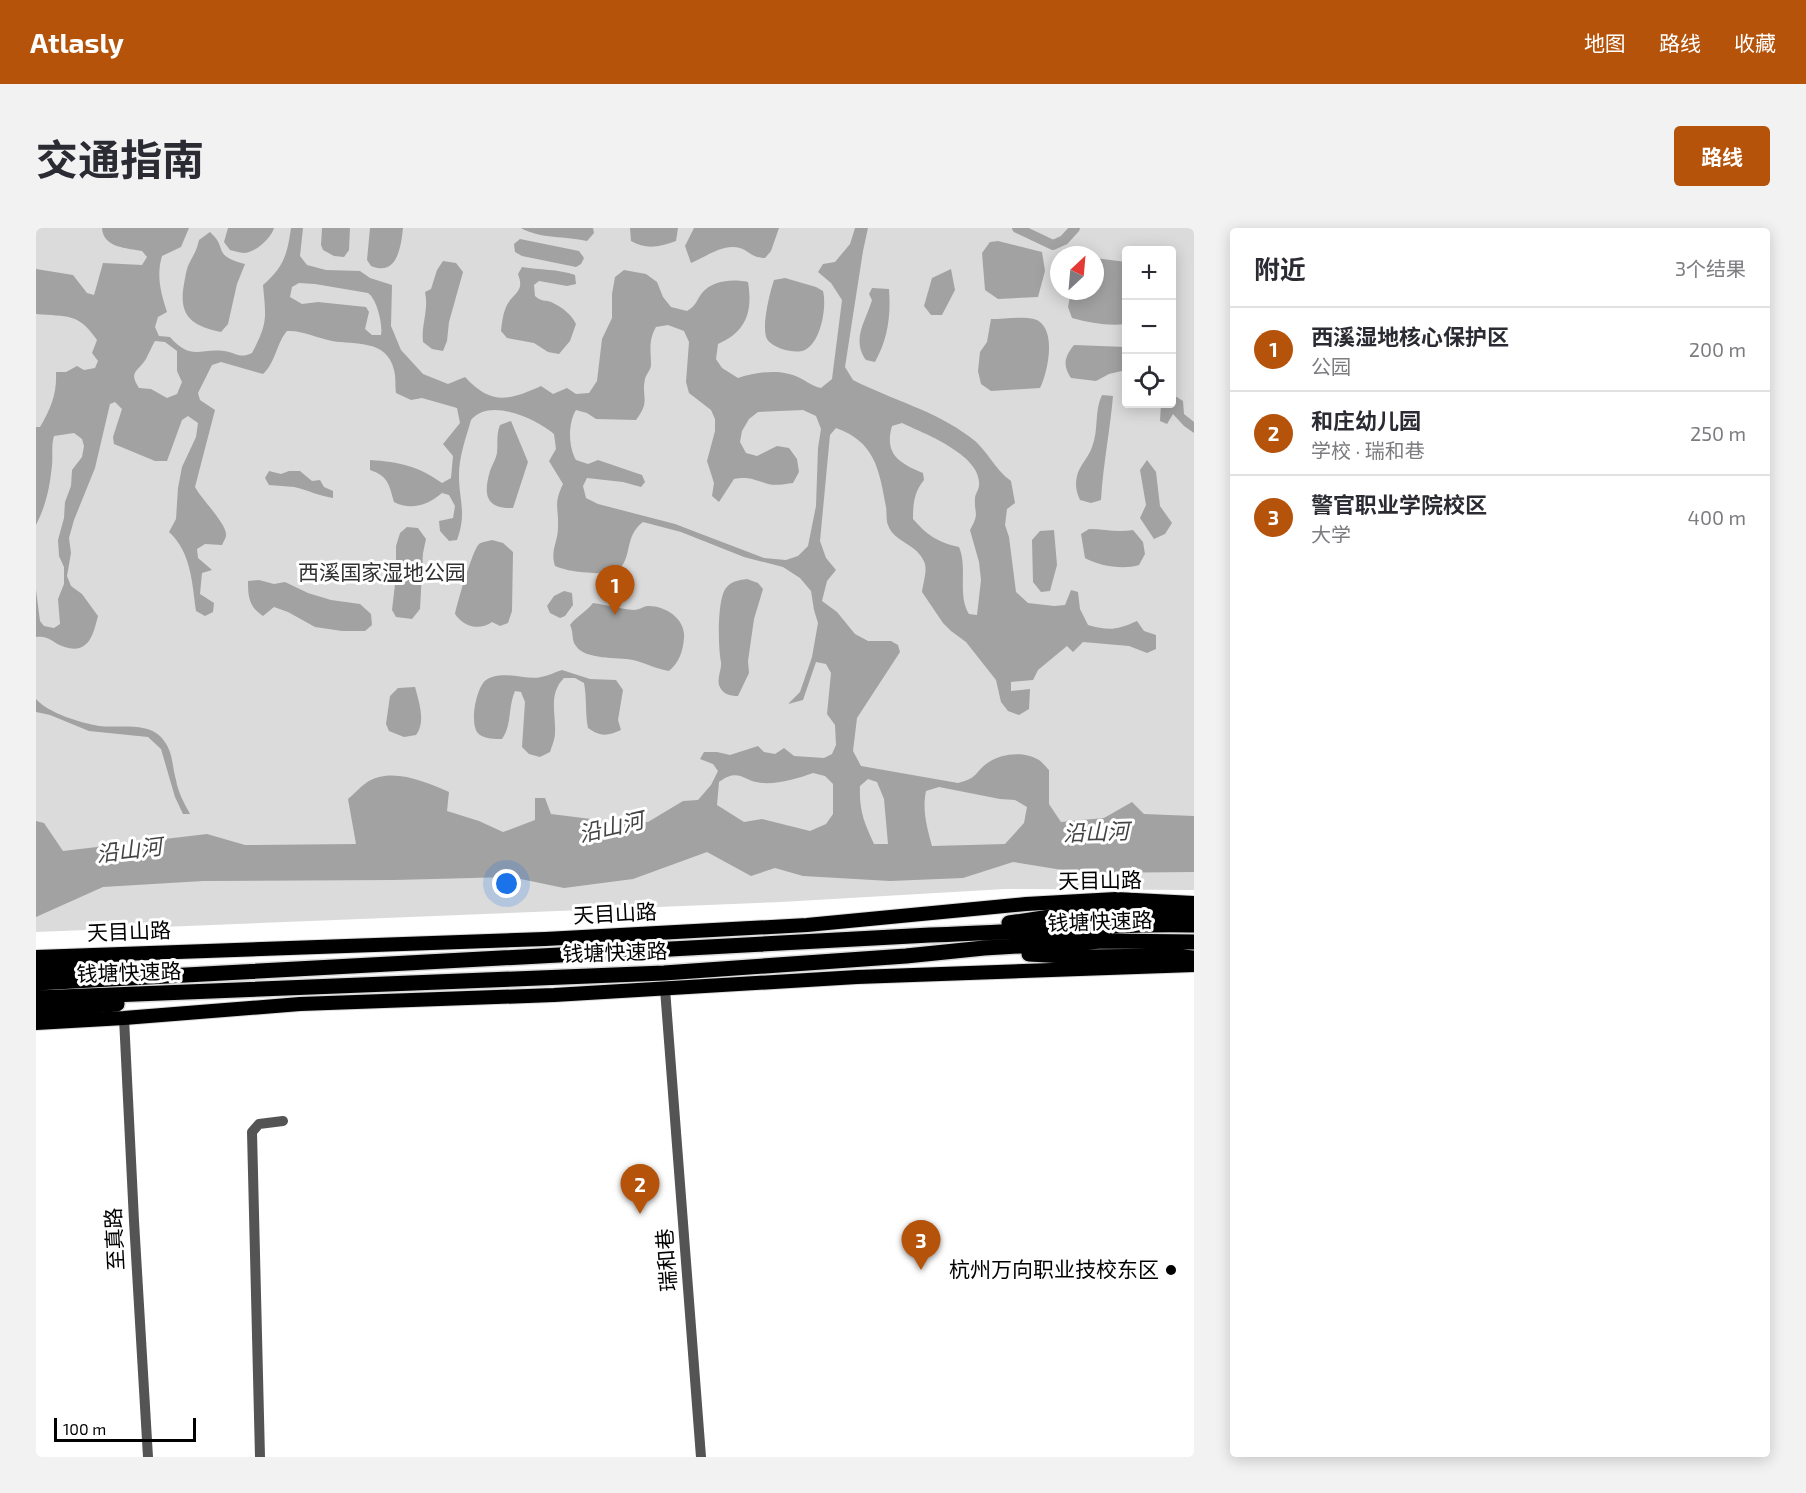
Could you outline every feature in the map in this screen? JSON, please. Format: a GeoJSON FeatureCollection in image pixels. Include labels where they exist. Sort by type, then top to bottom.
{"type":"FeatureCollection","features":[{"type":"Feature","properties":{"kind":"highway"},"geometry":{"type":"LineString","coordinates":[[930,935],[1083,912],[1194,912]]}},
{"type":"Feature","properties":{"kind":"highway","name":"钱塘快速路"},"geometry":{"type":"LineString","coordinates":[[36,983],[1089,926],[1194,925]]}},
{"type":"Feature","properties":{"kind":"highway","name":"钱塘快速路"},"geometry":{"type":"LineString","coordinates":[[36,998],[664,973],[1103,941],[1194,942]]}},
{"type":"Feature","properties":{"kind":"highway"},"geometry":{"type":"LineString","coordinates":[[906,956],[1023,953],[1082,957],[1194,958]]}},
{"type":"Feature","properties":{"kind":"highway"},"geometry":{"type":"LineString","coordinates":[[36,968],[244,971]]}},
{"type":"Feature","properties":{"kind":"highway"},"geometry":{"type":"LineString","coordinates":[[36,1011],[248,989]]}},
{"type":"Feature","properties":{"kind":"main road","name":"天目山路"},"geometry":{"type":"LineString","coordinates":[[36,957],[545,939],[807,925],[1015,905],[1116,898],[1194,903]]}},
{"type":"Feature","properties":{"kind":"main road"},"geometry":{"type":"LineString","coordinates":[[36,1023],[300,1004],[665,989],[857,977],[1194,964]]}},
{"type":"Feature","properties":{"kind":"street","name":"瑞和巷"},"geometry":{"type":"LineString","coordinates":[[665,989],[701,1457]]}},
{"type":"Feature","properties":{"kind":"street","name":"至真路"},"geometry":{"type":"LineString","coordinates":[[124,1018],[148,1457]]}},
{"type":"Feature","properties":{"kind":"street"},"geometry":{"type":"LineString","coordinates":[[260,1457],[252,1132],[259,1124],[283,1120]]}},
{"type":"Feature","properties":{"kind":"green space","name":"西溪国家湿地公园"},"geometry":{"type":"Polygon","coordinates":[[[36,228],[1194,228],[1194,890],[1005,889],[781,902],[36,932],[36,228]]]}},
{"type":"Feature","properties":{"kind":"water","name":"沿山河"},"geometry":{"type":"Polygon","coordinates":[[[102,228],[189,228],[181,247],[162,256],[159,277],[167,312],[158,317],[155,327],[159,336],[170,337],[184,349],[190,351],[224,351],[244,356],[252,353],[265,320],[263,285],[276,272],[283,260],[291,228],[303,228],[300,256],[307,265],[326,270],[360,271],[370,278],[392,285],[391,326],[401,350],[423,374],[448,384],[465,377],[483,392],[500,398],[519,395],[541,386],[553,394],[567,388],[576,394],[589,393],[597,381],[602,339],[612,318],[615,277],[624,270],[646,274],[657,282],[663,297],[671,307],[687,311],[712,285],[730,281],[748,282],[749,303],[745,320],[735,333],[718,344],[716,359],[722,368],[738,378],[761,373],[785,373],[821,388],[832,379],[842,300],[831,283],[818,272],[823,264],[835,262],[850,244],[855,228],[868,228],[845,367],[853,380],[927,412],[956,428],[976,442],[1011,481],[1015,503],[1007,509],[1005,525],[1009,537],[1016,592],[1028,603],[1065,605],[1071,590],[1078,592],[1080,609],[1088,625],[1113,629],[1137,621],[1144,631],[1156,635],[1156,649],[1147,653],[1129,646],[1083,642],[1073,652],[1067,646],[1038,670],[1033,680],[1011,682],[1011,691],[1030,689],[1029,709],[1019,715],[1008,711],[1001,702],[996,680],[966,642],[943,623],[922,592],[925,564],[922,557],[895,536],[888,525],[881,481],[873,458],[859,441],[836,428],[830,435],[820,541],[826,558],[836,570],[827,581],[822,601],[837,612],[855,634],[868,641],[891,641],[898,645],[900,652],[857,718],[853,751],[861,766],[958,783],[973,777],[994,759],[1014,754],[1033,757],[1049,770],[1049,804],[1061,822],[1104,818],[1132,802],[1144,814],[1194,816],[1194,872],[1081,873],[1013,862],[963,878],[890,881],[803,876],[775,868],[751,876],[707,852],[633,879],[564,888],[511,877],[203,881],[103,887],[36,917],[36,821],[44,823],[63,851],[207,834],[245,845],[356,844],[348,799],[376,778],[397,776],[419,780],[449,792],[447,811],[479,821],[503,832],[535,820],[535,798],[545,798],[551,814],[607,821],[648,822],[683,801],[698,800],[711,785],[718,771],[713,764],[700,759],[704,752],[730,755],[758,746],[764,752],[775,754],[784,748],[794,756],[824,758],[832,754],[836,745],[835,725],[827,714],[831,673],[826,664],[816,662],[803,700],[788,704],[800,692],[812,657],[818,623],[811,591],[800,578],[783,567],[744,557],[681,532],[643,522],[635,530],[627,556],[618,569],[608,573],[593,573],[555,566],[553,555],[558,533],[557,502],[563,484],[549,461],[556,449],[554,434],[525,417],[501,410],[479,413],[471,420],[459,468],[462,522],[457,540],[449,541],[440,531],[439,521],[453,518],[455,506],[449,495],[442,493],[431,501],[419,505],[400,505],[394,502],[387,481],[370,470],[370,460],[408,466],[442,483],[451,478],[453,456],[443,444],[460,423],[457,408],[422,398],[411,400],[396,393],[395,373],[390,360],[377,348],[332,341],[298,332],[287,331],[271,364],[263,374],[221,362],[212,365],[198,393],[200,400],[215,410],[195,487],[226,531],[222,545],[205,544],[197,549],[198,558],[212,570],[202,573],[200,594],[214,603],[213,612],[205,616],[196,611],[192,579],[186,558],[169,532],[176,519],[182,467],[196,437],[198,423],[188,416],[182,420],[167,461],[155,461],[114,444],[113,437],[122,409],[115,402],[110,404],[95,468],[69,538],[71,553],[67,576],[71,586],[82,594],[98,616],[94,631],[88,642],[78,648],[62,646],[50,639],[36,637],[36,590],[40,621],[44,626],[54,628],[60,624],[58,599],[64,584],[64,567],[59,556],[58,540],[64,518],[65,502],[71,486],[72,470],[82,457],[84,446],[82,439],[74,433],[54,436],[49,488],[36,525],[36,427],[40,427],[52,401],[56,372],[66,372],[77,366],[84,370],[95,368],[98,361],[92,353],[97,340],[78,320],[64,316],[36,314],[36,269],[73,275],[87,293],[94,295],[103,263],[142,265],[147,257],[142,251],[123,248],[111,243],[103,235],[102,228]],[[299,283],[292,287],[290,297],[302,304],[318,302],[366,307],[369,312],[365,329],[372,335],[381,335],[379,312],[368,293],[315,284],[299,283]],[[668,325],[656,327],[652,337],[651,367],[644,385],[643,408],[636,420],[596,419],[576,410],[570,428],[570,441],[576,460],[588,464],[598,460],[642,475],[645,482],[641,487],[623,482],[587,478],[583,486],[586,498],[598,504],[675,524],[764,558],[786,560],[798,556],[808,546],[816,506],[821,429],[816,416],[803,410],[758,412],[749,419],[742,431],[740,442],[746,453],[757,456],[777,446],[789,448],[797,459],[799,472],[793,483],[784,484],[771,485],[748,478],[734,479],[719,502],[712,496],[714,483],[707,461],[715,431],[715,419],[711,410],[689,393],[686,382],[689,342],[684,331],[668,325]],[[155,341],[146,359],[134,375],[139,388],[151,389],[167,398],[177,394],[182,382],[177,371],[177,351],[165,342],[155,341]],[[902,423],[892,426],[890,436],[892,451],[896,456],[923,473],[924,480],[915,498],[913,519],[933,537],[959,547],[963,564],[965,607],[969,614],[977,615],[981,580],[979,562],[970,530],[976,516],[975,498],[979,485],[977,474],[971,464],[950,446],[902,423]],[[813,773],[769,783],[756,782],[737,775],[726,778],[719,782],[717,805],[744,822],[762,819],[810,831],[826,824],[833,814],[833,784],[825,776],[813,773]],[[868,779],[860,786],[860,803],[874,844],[888,844],[884,799],[877,782],[868,779]],[[939,787],[926,791],[925,805],[932,846],[1005,844],[1024,823],[1027,807],[1015,800],[939,787]]]}},
{"type":"Feature","properties":{"kind":"water"},"geometry":{"type":"Polygon","coordinates":[[[228,228],[274,228],[262,244],[245,253],[230,250],[224,242],[228,228]]]}},
{"type":"Feature","properties":{"kind":"water"},"geometry":{"type":"Polygon","coordinates":[[[322,228],[350,228],[349,250],[344,257],[334,256],[323,250],[322,228]]]}},
{"type":"Feature","properties":{"kind":"water"},"geometry":{"type":"Polygon","coordinates":[[[370,228],[403,228],[399,251],[392,264],[387,267],[371,266],[367,260],[370,228]]]}},
{"type":"Feature","properties":{"kind":"water"},"geometry":{"type":"Polygon","coordinates":[[[521,228],[593,228],[594,233],[587,241],[545,236],[521,228]]]}},
{"type":"Feature","properties":{"kind":"water"},"geometry":{"type":"Polygon","coordinates":[[[630,228],[678,228],[676,241],[653,247],[642,246],[631,241],[630,228]]]}},
{"type":"Feature","properties":{"kind":"water"},"geometry":{"type":"Polygon","coordinates":[[[694,228],[779,228],[771,251],[765,258],[740,248],[727,247],[691,263],[685,246],[694,228]]]}},
{"type":"Feature","properties":{"kind":"water"},"geometry":{"type":"Polygon","coordinates":[[[210,232],[228,258],[245,264],[237,284],[228,324],[221,332],[195,323],[185,312],[183,304],[188,266],[199,240],[210,232]]]}},
{"type":"Feature","properties":{"kind":"water"},"geometry":{"type":"Polygon","coordinates":[[[520,239],[579,251],[584,258],[576,267],[522,256],[515,252],[514,244],[520,239]]]}},
{"type":"Feature","properties":{"kind":"water"},"geometry":{"type":"Polygon","coordinates":[[[998,241],[1042,252],[1045,271],[1038,297],[998,299],[985,290],[982,253],[990,242],[998,241]]]}},
{"type":"Feature","properties":{"kind":"water"},"geometry":{"type":"Polygon","coordinates":[[[1104,259],[1122,261],[1122,324],[1099,324],[1072,318],[1068,307],[1069,300],[1104,300],[1104,259]]]}},
{"type":"Feature","properties":{"kind":"water"},"geometry":{"type":"Polygon","coordinates":[[[443,261],[456,263],[463,272],[443,351],[432,349],[423,342],[423,336],[425,292],[431,289],[437,270],[443,261]]]}},
{"type":"Feature","properties":{"kind":"water"},"geometry":{"type":"Polygon","coordinates":[[[522,267],[575,275],[576,284],[567,286],[539,281],[534,285],[535,296],[560,307],[576,324],[570,341],[559,354],[548,352],[534,343],[507,338],[501,331],[506,308],[520,285],[518,274],[522,267]]]}},
{"type":"Feature","properties":{"kind":"water"},"geometry":{"type":"Polygon","coordinates":[[[951,269],[955,290],[942,315],[931,315],[924,306],[932,278],[951,269]]]}},
{"type":"Feature","properties":{"kind":"water"},"geometry":{"type":"Polygon","coordinates":[[[785,278],[823,291],[822,324],[811,346],[802,351],[782,349],[768,341],[765,334],[767,310],[774,280],[785,278]]]}},
{"type":"Feature","properties":{"kind":"water"},"geometry":{"type":"Polygon","coordinates":[[[872,288],[889,289],[890,299],[886,336],[875,362],[866,360],[860,345],[861,330],[872,300],[869,294],[872,288]]]}},
{"type":"Feature","properties":{"kind":"water"},"geometry":{"type":"Polygon","coordinates":[[[991,319],[1034,319],[1046,330],[1049,340],[1048,361],[1040,388],[991,391],[981,384],[978,371],[980,352],[987,342],[991,319]]]}},
{"type":"Feature","properties":{"kind":"water"},"geometry":{"type":"Polygon","coordinates":[[[1074,345],[1122,347],[1122,371],[1109,374],[1096,381],[1071,378],[1066,369],[1068,353],[1074,345]]]}},
{"type":"Feature","properties":{"kind":"water"},"geometry":{"type":"Polygon","coordinates":[[[1102,395],[1113,396],[1112,409],[1101,500],[1091,503],[1080,500],[1076,482],[1078,472],[1091,451],[1094,441],[1098,407],[1102,395]]]}},
{"type":"Feature","properties":{"kind":"water"},"geometry":{"type":"Polygon","coordinates":[[[1176,397],[1183,401],[1184,414],[1194,422],[1194,433],[1173,414],[1167,424],[1160,421],[1161,408],[1176,408],[1176,397]]]}},
{"type":"Feature","properties":{"kind":"water"},"geometry":{"type":"Polygon","coordinates":[[[511,421],[528,462],[513,508],[504,508],[492,503],[487,494],[487,487],[490,471],[496,458],[500,425],[511,421]]]}},
{"type":"Feature","properties":{"kind":"water"},"geometry":{"type":"Polygon","coordinates":[[[1147,460],[1156,472],[1160,506],[1172,523],[1165,534],[1154,539],[1140,518],[1146,505],[1140,470],[1147,460]]]}},
{"type":"Feature","properties":{"kind":"water"},"geometry":{"type":"Polygon","coordinates":[[[269,471],[281,474],[300,471],[312,481],[320,480],[324,487],[333,491],[333,498],[294,487],[269,485],[265,478],[269,471]]]}},
{"type":"Feature","properties":{"kind":"water"},"geometry":{"type":"Polygon","coordinates":[[[407,527],[418,528],[426,539],[420,609],[412,619],[396,617],[392,610],[396,576],[396,546],[400,533],[407,527]]]}},
{"type":"Feature","properties":{"kind":"water"},"geometry":{"type":"Polygon","coordinates":[[[1089,529],[1133,530],[1143,542],[1145,554],[1139,565],[1111,566],[1085,558],[1081,534],[1089,529]]]}},
{"type":"Feature","properties":{"kind":"water"},"geometry":{"type":"Polygon","coordinates":[[[1054,530],[1057,565],[1050,591],[1041,592],[1033,582],[1032,540],[1040,531],[1054,530]]]}},
{"type":"Feature","properties":{"kind":"water"},"geometry":{"type":"Polygon","coordinates":[[[492,540],[503,543],[513,552],[512,611],[508,623],[500,626],[492,622],[477,627],[467,625],[455,614],[456,608],[476,548],[480,543],[492,540]]]}},
{"type":"Feature","properties":{"kind":"water"},"geometry":{"type":"Polygon","coordinates":[[[747,579],[758,583],[763,589],[754,619],[748,661],[749,673],[738,696],[735,696],[724,692],[719,685],[721,602],[728,586],[733,582],[747,579]]]}},
{"type":"Feature","properties":{"kind":"water"},"geometry":{"type":"Polygon","coordinates":[[[259,580],[274,584],[285,582],[308,593],[331,600],[360,604],[371,614],[372,625],[365,631],[342,631],[315,627],[274,607],[263,616],[252,605],[248,592],[248,581],[259,580]]]}},
{"type":"Feature","properties":{"kind":"water"},"geometry":{"type":"Polygon","coordinates":[[[564,591],[572,593],[573,605],[565,616],[560,618],[550,613],[547,606],[554,596],[564,591]]]}},
{"type":"Feature","properties":{"kind":"water"},"geometry":{"type":"Polygon","coordinates":[[[593,603],[634,610],[654,606],[673,614],[684,631],[683,648],[675,664],[669,671],[633,660],[594,656],[580,650],[574,644],[570,625],[593,603]]]}},
{"type":"Feature","properties":{"kind":"water"},"geometry":{"type":"Polygon","coordinates":[[[562,670],[590,679],[616,680],[623,690],[618,720],[621,730],[604,735],[588,728],[584,683],[575,678],[564,678],[554,697],[555,735],[550,752],[540,757],[529,754],[522,747],[525,702],[521,692],[515,691],[507,728],[502,739],[491,739],[476,731],[475,708],[479,691],[486,680],[499,675],[535,678],[562,670]]]}},
{"type":"Feature","properties":{"kind":"water"},"geometry":{"type":"Polygon","coordinates":[[[415,687],[421,712],[421,724],[416,735],[404,737],[389,731],[386,724],[390,696],[398,688],[415,687]]]}},
{"type":"Feature","properties":{"kind":"water"},"geometry":{"type":"Polygon","coordinates":[[[36,699],[56,713],[83,722],[99,726],[141,727],[155,732],[161,737],[172,757],[178,789],[190,814],[183,814],[175,797],[161,749],[148,737],[89,731],[50,715],[36,712],[36,699]]]}},
{"type":"Feature","properties":{"kind":"waterway"},"geometry":{"type":"LineString","coordinates":[[1017,228],[1053,245],[1064,240],[1075,228]]}},
{"type":"Feature","properties":{"kind":"place","name":"西溪湿地核心保护区"},"geometry":{"type":"Point","coordinates":[615,615]}},
{"type":"Feature","properties":{"kind":"place","name":"和庄幼儿园"},"geometry":{"type":"Point","coordinates":[640,1214]}},
{"type":"Feature","properties":{"kind":"place","name":"警官职业学院校区"},"geometry":{"type":"Point","coordinates":[921,1270]}},
{"type":"Feature","properties":{"kind":"place","name":"杭州万向职业技校东区"},"geometry":{"type":"Point","coordinates":[1171,1270]}}]}
